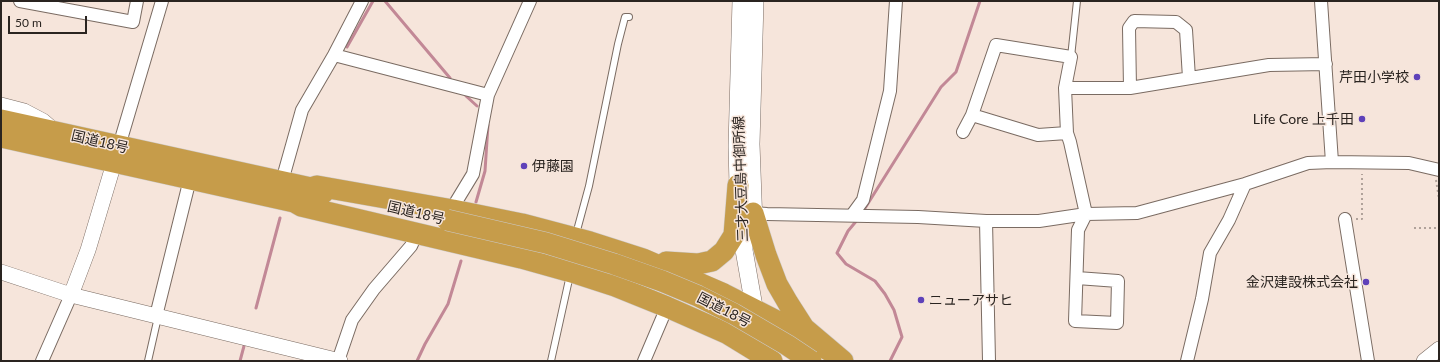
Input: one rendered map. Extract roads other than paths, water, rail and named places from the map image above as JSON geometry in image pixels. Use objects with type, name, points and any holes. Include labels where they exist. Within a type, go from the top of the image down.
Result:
[{"type":"highway","name":"国道18号","points":[[1,120],[56,132],[117,155],[190,179],[294,202],[448,220],[544,252],[611,272],[659,289],[731,321],[799,361]]},
{"type":"highway","name":"国道18号","points":[[1,137],[282,182],[546,243],[614,264],[662,281],[698,296],[734,314],[811,361]]},
{"type":"highway","points":[[643,259],[692,264],[712,261],[724,251],[734,235],[738,185]]},
{"type":"highway","points":[[294,202],[301,206],[417,233],[571,272],[615,286],[728,334],[767,359]]},
{"type":"highway","points":[[753,213],[777,284],[804,328],[837,356]]},
{"type":"highway","points":[[448,220],[522,224],[575,238],[643,259],[724,294],[758,311],[837,356]]},
{"type":"main road","name":"三才大豆島中御所線","points":[[741,1],[738,185],[744,250],[767,359]]},
{"type":"main road","name":"三才大豆島中御所線","points":[[755,1],[751,144],[758,311]]},
{"type":"street","points":[[20,1],[133,22],[137,1]]},
{"type":"street","points":[[42,361],[88,250],[162,1]]},
{"type":"street","points":[[282,182],[302,110],[334,55],[362,1]]},
{"type":"street","points":[[448,220],[456,202],[473,174],[488,95],[530,1]]},
{"type":"street","points":[[858,216],[890,91],[896,1]]},
{"type":"street","points":[[1321,1],[1332,162]]},
{"type":"street","points":[[1130,88],[1129,28],[1134,21],[1176,22],[1186,30],[1189,78]]},
{"type":"street","points":[[963,132],[972,115],[996,45],[1071,57],[1065,88],[1067,133],[1086,214],[1078,230],[1075,321],[1117,322],[1118,281],[1077,278]]},
{"type":"street","points":[[334,55],[488,95]]},
{"type":"street","points":[[1065,88],[1130,88],[1269,64],[1326,64]]},
{"type":"street","points":[[1,105],[24,111],[43,121],[56,132]]},
{"type":"street","points":[[972,115],[1038,135],[1067,133]]},
{"type":"street","points":[[753,213],[986,221],[1039,221],[1086,214],[1137,213],[1244,184],[1308,163],[1409,163],[1437,169]]},
{"type":"street","points":[[157,316],[190,179]]},
{"type":"street","points":[[1187,361],[1202,299],[1210,253],[1228,220],[1244,184]]},
{"type":"street","points":[[1345,219],[1368,361]]},
{"type":"street","points":[[986,221],[989,361]]},
{"type":"street","points":[[1,272],[70,295],[339,361],[352,320],[374,289],[411,246],[417,233]]},
{"type":"street","points":[[644,361],[667,307]]},
{"type":"street","points":[[1424,361],[1439,349]]},
{"type":"lane","points":[[1071,57],[1077,1]]},
{"type":"lane","points":[[575,238],[589,186],[618,44],[625,18],[630,18]]},
{"type":"lane","points":[[551,361],[571,272]]},
{"type":"lane","points":[[148,361],[157,316]]},
{"type":"waterway","points":[[347,47],[373,1]]},
{"type":"waterway","points":[[385,1],[450,78]]},
{"type":"waterway","points":[[862,213],[941,87],[956,72],[980,1]]},
{"type":"waterway","points":[[466,96],[477,106]]},
{"type":"waterway","points":[[476,202],[485,171],[488,125]]},
{"type":"waterway","points":[[256,308],[280,218]]},
{"type":"waterway","points":[[858,219],[848,231],[837,253],[846,264],[875,281],[885,294],[894,310],[902,337],[890,361]]},
{"type":"waterway","points":[[417,361],[448,304],[461,261]]},
{"type":"waterway","points":[[240,361],[244,346]]},
{"type":"place","name":"芹田小学校","points":[[1417,77]]},
{"type":"place","name":"Life Core 上千田","points":[[1362,119]]},
{"type":"place","name":"伊藤園","points":[[524,166]]},
{"type":"place","name":"金沢建設株式会社","points":[[1366,282]]},
{"type":"place","name":"ニューアサヒ","points":[[921,300]]}]
